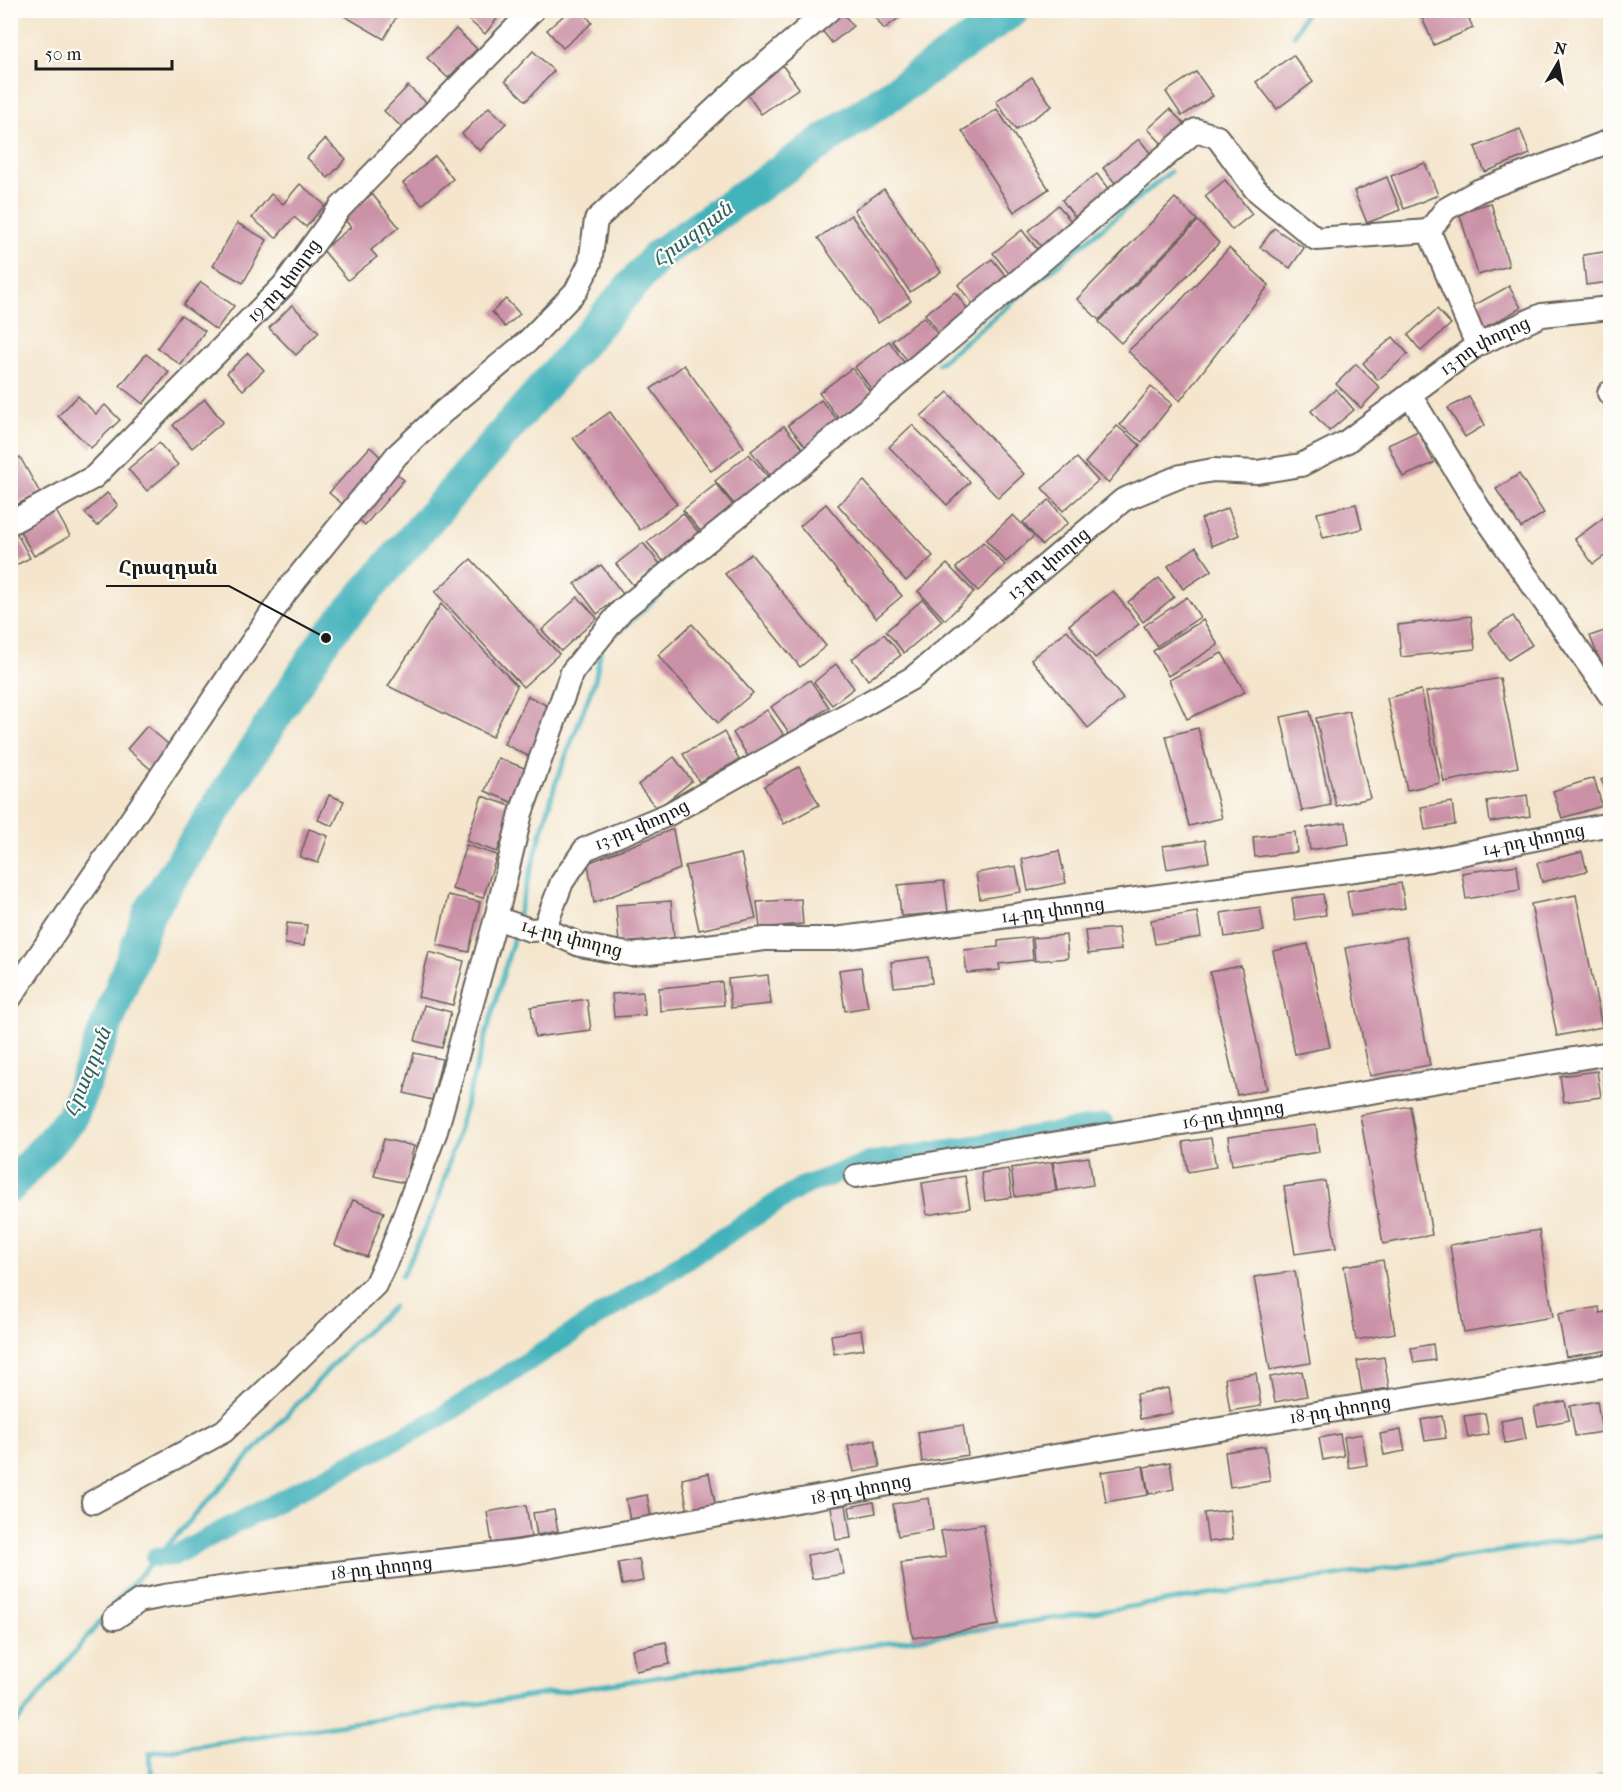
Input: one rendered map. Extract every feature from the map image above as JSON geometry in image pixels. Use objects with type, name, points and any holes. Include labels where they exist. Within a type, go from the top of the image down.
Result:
[{"type":"street","name":"19-րդ փողոց","points":[[10,523],[94,477],[283,286],[340,208],[533,10]]},
{"type":"street","points":[[10,998],[286,592],[397,455],[443,412],[528,341],[576,291],[590,263],[596,220],[742,84],[829,10]]},
{"type":"street","points":[[93,1502],[224,1431],[375,1285],[391,1251],[436,1131],[496,918],[521,813],[572,672],[622,610],[814,455],[1196,130],[1217,137],[1254,189],[1316,238],[1429,231],[1446,209],[1478,191],[1611,141]]},
{"type":"street","points":[[1429,231],[1477,345]]},
{"type":"street","name":"13-րդ փողոց","points":[[543,929],[562,882],[585,849],[667,814],[914,677],[1123,500],[1181,476],[1213,470],[1257,472],[1301,465],[1346,442],[1410,395],[1442,368],[1477,345],[1542,315],[1611,308]]},
{"type":"street","points":[[1410,395],[1478,507],[1611,695]]},
{"type":"street","name":"14-րդ փողոց","points":[[496,918],[530,930],[543,929],[580,945],[632,955],[765,939],[835,939],[1430,860],[1611,824]]},
{"type":"street","name":"16-րդ փողոց","points":[[856,1176],[1611,1053]]},
{"type":"street","name":"18-րդ փողոց","points":[[115,1618],[139,1601],[164,1596],[276,1580],[518,1552],[916,1479],[1611,1365]]},
{"type":"building","points":[[334,10],[400,10],[384,39]]},
{"type":"building","points":[[457,10],[504,10],[485,34]]},
{"type":"building","points":[[570,10],[582,10],[592,23],[563,48],[547,30]]},
{"type":"building","points":[[870,10],[909,10],[884,29]]},
{"type":"building","points":[[1438,10],[1465,10],[1473,28],[1434,45],[1422,18]]},
{"type":"building","points":[[842,12],[853,26],[832,43],[821,29]]},
{"type":"building","points":[[456,29],[477,49],[448,78],[427,58]]},
{"type":"building","points":[[533,51],[554,71],[526,101],[505,81]]},
{"type":"building","points":[[1293,55],[1313,82],[1277,109],[1256,82]]},
{"type":"building","points":[[780,62],[799,88],[761,114],[743,88]]},
{"type":"building","points":[[1196,72],[1213,96],[1182,116],[1166,92]]},
{"type":"building","points":[[1032,77],[1052,106],[1016,130],[996,101]]},
{"type":"building","points":[[408,86],[429,105],[405,130],[384,111]]},
{"type":"building","points":[[489,107],[506,123],[480,151],[462,134]]},
{"type":"building","points":[[997,109],[1049,189],[1014,212],[962,131]]},
{"type":"building","points":[[1170,109],[1187,127],[1165,147],[1148,129]]},
{"type":"building","points":[[1520,129],[1530,154],[1485,172],[1475,147]]},
{"type":"building","points":[[325,139],[346,159],[328,178],[307,158]]},
{"type":"building","points":[[1139,139],[1155,159],[1119,188],[1103,168]]},
{"type":"building","points":[[435,156],[453,179],[422,205],[403,183]]},
{"type":"building","points":[[1425,163],[1438,195],[1404,209],[1391,176]]},
{"type":"building","points":[[1097,174],[1112,194],[1077,220],[1062,200]]},
{"type":"building","points":[[1387,177],[1400,210],[1367,223],[1354,191]]},
{"type":"building","points":[[1225,180],[1252,214],[1232,230],[1205,196]]},
{"type":"building","points":[[300,184],[325,205],[306,227],[294,217],[276,238],[252,218],[271,194],[283,204]]},
{"type":"building","points":[[884,189],[941,272],[910,292],[854,210]]},
{"type":"building","points":[[372,194],[399,227],[371,250],[377,257],[348,280],[323,250],[351,227],[343,218]]},
{"type":"building","points":[[1175,198],[1197,220],[1099,320],[1077,299]]},
{"type":"building","points":[[1491,203],[1509,266],[1478,275],[1459,212]]},
{"type":"building","points":[[1058,205],[1074,225],[1044,250],[1028,231]]},
{"type":"building","points":[[851,215],[911,301],[878,323],[818,238]]},
{"type":"building","points":[[1198,221],[1219,243],[1121,343],[1099,322]]},
{"type":"building","points":[[237,223],[267,240],[243,283],[213,266]]},
{"type":"building","points":[[1274,228],[1304,248],[1290,268],[1260,247]]},
{"type":"building","points":[[1022,230],[1040,253],[1011,276],[993,253]]},
{"type":"building","points":[[1229,248],[1269,285],[1180,401],[1128,351],[1172,310]]},
{"type":"building","points":[[1610,251],[1610,282],[1586,285],[1583,255]]},
{"type":"building","points":[[992,259],[1010,281],[976,308],[958,285]]},
{"type":"building","points":[[201,282],[234,306],[216,330],[183,305]]},
{"type":"building","points":[[1509,286],[1521,308],[1483,329],[1471,307]]},
{"type":"building","points":[[955,292],[970,312],[941,335],[925,314]]},
{"type":"building","points":[[506,299],[520,314],[505,327],[492,312]]},
{"type":"building","points":[[292,305],[319,332],[296,355],[269,328]]},
{"type":"building","points":[[1437,309],[1451,324],[1421,351],[1408,335]]},
{"type":"building","points":[[181,315],[205,331],[181,365],[157,348]]},
{"type":"building","points":[[924,317],[939,336],[907,360],[892,341]]},
{"type":"building","points":[[1393,337],[1408,354],[1378,380],[1363,363]]},
{"type":"building","points":[[889,341],[908,368],[874,393],[855,367]]},
{"type":"building","points":[[248,353],[264,370],[243,390],[227,373]]},
{"type":"building","points":[[146,354],[169,372],[143,404],[120,386]]},
{"type":"building","points":[[1356,364],[1380,388],[1361,408],[1336,384]]},
{"type":"building","points":[[684,365],[744,447],[711,471],[651,389]]},
{"type":"building","points":[[852,368],[873,395],[840,420],[819,393]]},
{"type":"building","points":[[1151,387],[1172,404],[1142,442],[1120,425]]},
{"type":"building","points":[[1336,389],[1354,410],[1329,431],[1311,411]]},
{"type":"building","points":[[948,392],[1024,474],[998,498],[921,416]]},
{"type":"building","points":[[78,396],[96,414],[105,405],[120,420],[91,448],[58,416]]},
{"type":"building","points":[[1469,397],[1485,425],[1465,437],[1448,408]]},
{"type":"building","points":[[205,399],[223,422],[192,448],[173,425]]},
{"type":"building","points":[[821,400],[839,422],[806,447],[788,425]]},
{"type":"building","points":[[610,412],[677,504],[640,530],[573,438]]},
{"type":"building","points":[[912,425],[970,482],[947,505],[889,447]]},
{"type":"building","points":[[784,426],[804,450],[770,476],[751,451]]},
{"type":"building","points":[[1117,426],[1140,445],[1108,483],[1085,463]]},
{"type":"building","points":[[1418,431],[1434,463],[1403,477],[1388,445]]},
{"type":"building","points":[[159,443],[178,465],[147,491],[128,469]]},
{"type":"building","points":[[370,447],[386,462],[346,507],[329,493]]},
{"type":"building","points":[[749,454],[768,477],[735,505],[715,481]]},
{"type":"building","points":[[20,457],[40,493],[14,506],[10,499],[10,462]]},
{"type":"building","points":[[1077,458],[1098,481],[1063,511],[1042,488]]},
{"type":"building","points":[[393,471],[404,480],[365,525],[354,515]]},
{"type":"building","points":[[1519,474],[1544,513],[1521,528],[1496,489]]},
{"type":"building","points":[[864,481],[933,556],[906,581],[838,505]]},
{"type":"building","points":[[716,484],[733,505],[701,532],[683,510]]},
{"type":"building","points":[[107,493],[118,505],[97,526],[85,513]]},
{"type":"building","points":[[1049,500],[1068,523],[1042,545],[1023,522]]},
{"type":"building","points":[[826,504],[902,596],[876,618],[800,526]]},
{"type":"building","points":[[1356,504],[1362,529],[1323,538],[1317,513]]},
{"type":"building","points":[[1228,508],[1239,535],[1212,546],[1201,519]]},
{"type":"building","points":[[56,511],[70,536],[34,556],[20,531]]},
{"type":"building","points":[[683,513],[698,532],[663,561],[647,542]]},
{"type":"building","points":[[1610,513],[1610,552],[1593,564],[1575,539]]},
{"type":"building","points":[[1013,515],[1034,536],[1006,562],[986,540]]},
{"type":"building","points":[[16,532],[30,558],[10,568],[10,535]]},
{"type":"building","points":[[983,542],[1005,565],[978,591],[956,568]]},
{"type":"building","points":[[643,543],[660,564],[633,585],[616,564]]},
{"type":"building","points":[[1196,547],[1212,570],[1183,589],[1168,566]]},
{"type":"building","points":[[751,554],[826,646],[800,667],[725,574]]},
{"type":"building","points":[[471,559],[559,654],[523,687],[435,592]]},
{"type":"building","points":[[947,564],[974,592],[945,620],[918,591]]},
{"type":"building","points":[[601,565],[623,594],[597,614],[575,584]]},
{"type":"building","points":[[1159,578],[1174,597],[1143,622],[1128,602]]},
{"type":"building","points":[[1113,591],[1139,624],[1095,658],[1069,625]]},
{"type":"building","points":[[578,597],[597,618],[561,651],[542,630]]},
{"type":"building","points":[[1187,597],[1200,617],[1157,646],[1144,626]]},
{"type":"building","points":[[923,599],[942,621],[904,653],[886,631]]},
{"type":"building","points":[[441,604],[517,686],[492,737],[388,686]]},
{"type":"building","points":[[1471,616],[1475,649],[1401,657],[1398,625]]},
{"type":"building","points":[[1513,616],[1532,645],[1508,660],[1489,632]]},
{"type":"building","points":[[1203,620],[1218,645],[1168,676],[1153,651]]},
{"type":"building","points":[[692,624],[753,693],[718,723],[658,655]]},
{"type":"building","points":[[1610,629],[1610,661],[1601,664],[1590,636]]},
{"type":"building","points":[[1067,630],[1123,699],[1088,728],[1031,659]]},
{"type":"building","points":[[884,634],[901,655],[868,680],[852,659]]},
{"type":"building","points":[[1222,653],[1245,692],[1187,719],[1169,680]]},
{"type":"building","points":[[836,664],[854,688],[832,705],[814,682]]},
{"type":"building","points":[[1500,678],[1518,767],[1444,782],[1426,692]]},
{"type":"building","points":[[810,680],[829,707],[790,734],[771,707]]},
{"type":"building","points":[[1421,690],[1440,783],[1407,790],[1387,698]]},
{"type":"building","points":[[528,696],[554,709],[530,757],[504,744]]},
{"type":"building","points":[[767,710],[784,735],[749,758],[733,733]]},
{"type":"building","points":[[1310,711],[1331,805],[1302,811],[1281,717]]},
{"type":"building","points":[[1349,711],[1370,798],[1336,806],[1316,718]]},
{"type":"building","points":[[147,726],[174,749],[154,772],[127,749]]},
{"type":"building","points":[[1198,728],[1222,818],[1189,826],[1166,736]]},
{"type":"building","points":[[724,732],[739,760],[699,782],[683,754]]},
{"type":"building","points":[[674,757],[692,781],[657,809],[638,785]]},
{"type":"building","points":[[498,758],[527,769],[514,803],[485,791]]},
{"type":"building","points":[[799,767],[819,805],[784,824],[764,786]]},
{"type":"building","points":[[1610,775],[1610,798],[1601,780]]},
{"type":"building","points":[[1594,778],[1602,806],[1562,818],[1553,791]]},
{"type":"building","points":[[329,795],[344,801],[333,826],[318,820]]},
{"type":"building","points":[[1527,795],[1530,816],[1490,822],[1487,801]]},
{"type":"building","points":[[482,796],[514,807],[497,852],[466,841]]},
{"type":"building","points":[[1452,802],[1455,825],[1425,830],[1421,807]]},
{"type":"building","points":[[1346,822],[1349,844],[1310,850],[1307,828]]},
{"type":"building","points":[[309,829],[328,836],[318,863],[300,857]]},
{"type":"building","points":[[673,829],[680,869],[594,903],[588,863]]},
{"type":"building","points":[[1295,832],[1297,852],[1255,857],[1253,837]]},
{"type":"building","points":[[1205,840],[1209,862],[1167,869],[1163,846]]},
{"type":"building","points":[[466,845],[497,855],[483,898],[452,889]]},
{"type":"building","points":[[1059,851],[1066,883],[1028,891],[1022,859]]},
{"type":"building","points":[[1582,852],[1587,871],[1542,882],[1537,863]]},
{"type":"building","points":[[741,854],[756,918],[699,930],[685,866]]},
{"type":"building","points":[[1517,865],[1520,890],[1466,899],[1462,873]]},
{"type":"building","points":[[1016,866],[1021,892],[980,899],[976,873]]},
{"type":"building","points":[[944,881],[948,912],[901,916],[898,885]]},
{"type":"building","points":[[1401,883],[1405,908],[1351,916],[1347,891]]},
{"type":"building","points":[[1323,894],[1326,915],[1295,920],[1292,898]]},
{"type":"building","points":[[448,895],[480,902],[469,952],[437,945]]},
{"type":"building","points":[[1576,895],[1602,1027],[1557,1036],[1531,904]]},
{"type":"building","points":[[801,899],[803,924],[760,928],[757,902]]},
{"type":"building","points":[[671,901],[674,939],[619,943],[616,905]]},
{"type":"building","points":[[1260,907],[1264,931],[1225,937],[1221,913]]},
{"type":"building","points":[[1197,912],[1201,937],[1155,944],[1151,920]]},
{"type":"building","points":[[287,923],[307,925],[304,946],[285,944]]},
{"type":"building","points":[[1118,928],[1121,950],[1088,954],[1085,931]]},
{"type":"building","points":[[1066,935],[1068,958],[1035,961],[1033,938]]},
{"type":"building","points":[[1031,937],[1033,960],[999,964],[1000,970],[967,973],[964,950],[998,947],[998,941]]},
{"type":"building","points":[[1406,937],[1430,1065],[1370,1076],[1345,948]]},
{"type":"building","points":[[1308,944],[1330,1047],[1295,1054],[1273,951]]},
{"type":"building","points":[[429,952],[464,961],[453,1005],[418,997]]},
{"type":"building","points":[[929,957],[932,983],[894,987],[891,962]]},
{"type":"building","points":[[1241,966],[1267,1089],[1237,1095],[1210,972]]},
{"type":"building","points":[[861,967],[868,1007],[845,1011],[839,970]]},
{"type":"building","points":[[768,975],[771,1004],[731,1008],[728,979]]},
{"type":"building","points":[[722,982],[724,1005],[660,1011],[659,988]]},
{"type":"building","points":[[643,992],[645,1015],[614,1017],[612,994]]},
{"type":"building","points":[[587,999],[591,1030],[535,1037],[531,1007]]},
{"type":"building","points":[[424,1005],[451,1012],[442,1048],[415,1041]]},
{"type":"building","points":[[414,1053],[442,1059],[432,1100],[404,1093]]},
{"type":"building","points":[[1610,1069],[1610,1096],[1606,1097],[1603,1071]]},
{"type":"building","points":[[1597,1071],[1601,1097],[1564,1102],[1560,1076]]},
{"type":"building","points":[[1410,1106],[1432,1235],[1383,1244],[1360,1115]]},
{"type":"building","points":[[1316,1125],[1319,1152],[1232,1165],[1228,1137]]},
{"type":"building","points":[[1211,1138],[1216,1167],[1188,1172],[1183,1142]]},
{"type":"building","points":[[384,1139],[414,1146],[405,1183],[374,1176]]},
{"type":"building","points":[[1089,1157],[1093,1185],[1057,1191],[1053,1162]]},
{"type":"building","points":[[1052,1162],[1056,1191],[1015,1197],[1011,1168]]},
{"type":"building","points":[[1008,1169],[1012,1197],[985,1201],[981,1173]]},
{"type":"building","points":[[965,1176],[970,1208],[927,1215],[922,1183]]},
{"type":"building","points":[[1325,1181],[1336,1248],[1295,1254],[1284,1187]]},
{"type":"building","points":[[353,1200],[384,1212],[367,1257],[335,1245]]},
{"type":"building","points":[[1539,1230],[1553,1317],[1464,1332],[1450,1245]]},
{"type":"building","points":[[1383,1260],[1395,1333],[1356,1340],[1344,1266]]},
{"type":"building","points":[[1295,1271],[1310,1363],[1270,1370],[1254,1277]]},
{"type":"building","points":[[1599,1307],[1600,1313],[1610,1311],[1610,1350],[1566,1357],[1558,1314]]},
{"type":"building","points":[[861,1330],[864,1349],[834,1354],[831,1335]]},
{"type":"building","points":[[1433,1344],[1435,1360],[1414,1363],[1411,1348]]},
{"type":"building","points":[[1384,1357],[1389,1388],[1362,1392],[1357,1361]]},
{"type":"building","points":[[1302,1371],[1307,1396],[1275,1402],[1270,1377]]},
{"type":"building","points":[[1256,1373],[1261,1406],[1230,1411],[1225,1378]]},
{"type":"building","points":[[1168,1388],[1172,1413],[1140,1419],[1136,1394]]},
{"type":"building","points":[[1565,1401],[1569,1420],[1538,1426],[1534,1407]]},
{"type":"building","points":[[1597,1401],[1602,1432],[1575,1436],[1570,1406]]},
{"type":"building","points":[[1485,1413],[1489,1434],[1468,1438],[1464,1416]]},
{"type":"building","points":[[1442,1416],[1446,1438],[1425,1441],[1421,1420]]},
{"type":"building","points":[[1522,1417],[1526,1439],[1505,1443],[1501,1421]]},
{"type":"building","points":[[963,1425],[968,1455],[922,1462],[918,1432]]},
{"type":"building","points":[[1401,1430],[1405,1451],[1384,1455],[1380,1434]]},
{"type":"building","points":[[1340,1434],[1344,1456],[1323,1460],[1319,1438]]},
{"type":"building","points":[[1362,1434],[1367,1465],[1349,1468],[1344,1437]]},
{"type":"building","points":[[875,1440],[880,1467],[854,1472],[848,1446]]},
{"type":"building","points":[[1265,1446],[1270,1481],[1230,1487],[1225,1452]]},
{"type":"building","points":[[1170,1462],[1174,1489],[1149,1494],[1144,1467]]},
{"type":"building","points":[[1143,1466],[1148,1495],[1106,1502],[1101,1472]]},
{"type":"building","points":[[709,1473],[716,1508],[688,1513],[682,1479]]},
{"type":"building","points":[[647,1495],[651,1517],[630,1521],[626,1499]]},
{"type":"building","points":[[929,1498],[933,1530],[898,1536],[893,1504]]},
{"type":"building","points":[[874,1502],[876,1513],[851,1518],[849,1507]]},
{"type":"building","points":[[526,1505],[531,1537],[492,1543],[487,1512]]},
{"type":"building","points":[[846,1505],[851,1538],[836,1540],[831,1507]]},
{"type":"building","points":[[554,1510],[558,1531],[537,1535],[533,1513]]},
{"type":"building","points":[[1230,1510],[1233,1539],[1208,1542],[1204,1513]]},
{"type":"building","points":[[983,1524],[999,1625],[913,1638],[901,1563],[946,1557],[941,1531]]},
{"type":"building","points":[[839,1549],[844,1574],[812,1579],[807,1555]]},
{"type":"building","points":[[639,1559],[643,1581],[622,1585],[618,1563]]},
{"type":"building","points":[[666,1642],[670,1664],[636,1671],[632,1649]]},
{"type":"waterway","name":"Հրազդան","points":[[10,1187],[71,1119],[150,911],[326,638],[658,255],[1014,10]]},
{"type":"waterway","points":[[1294,35],[1307,10]]},
{"type":"waterway","points":[[938,364],[1170,172]]},
{"type":"waterway","points":[[618,632],[672,584]]},
{"type":"waterway","points":[[517,919],[555,785],[595,680],[601,649]]},
{"type":"waterway","points":[[402,1276],[437,1204],[514,937]]},
{"type":"waterway","points":[[156,1557],[173,1556],[441,1417],[801,1187],[868,1162],[1104,1124]]},
{"type":"waterway","points":[[10,1730],[122,1595],[350,1346],[393,1307]]},
{"type":"waterway","points":[[152,1782],[150,1753],[1610,1535]]},
{"type":"waterway","points":[[1605,1782],[1610,1781]]},
{"type":"place","name":"Հրազդան","points":[[326,638]]}]
